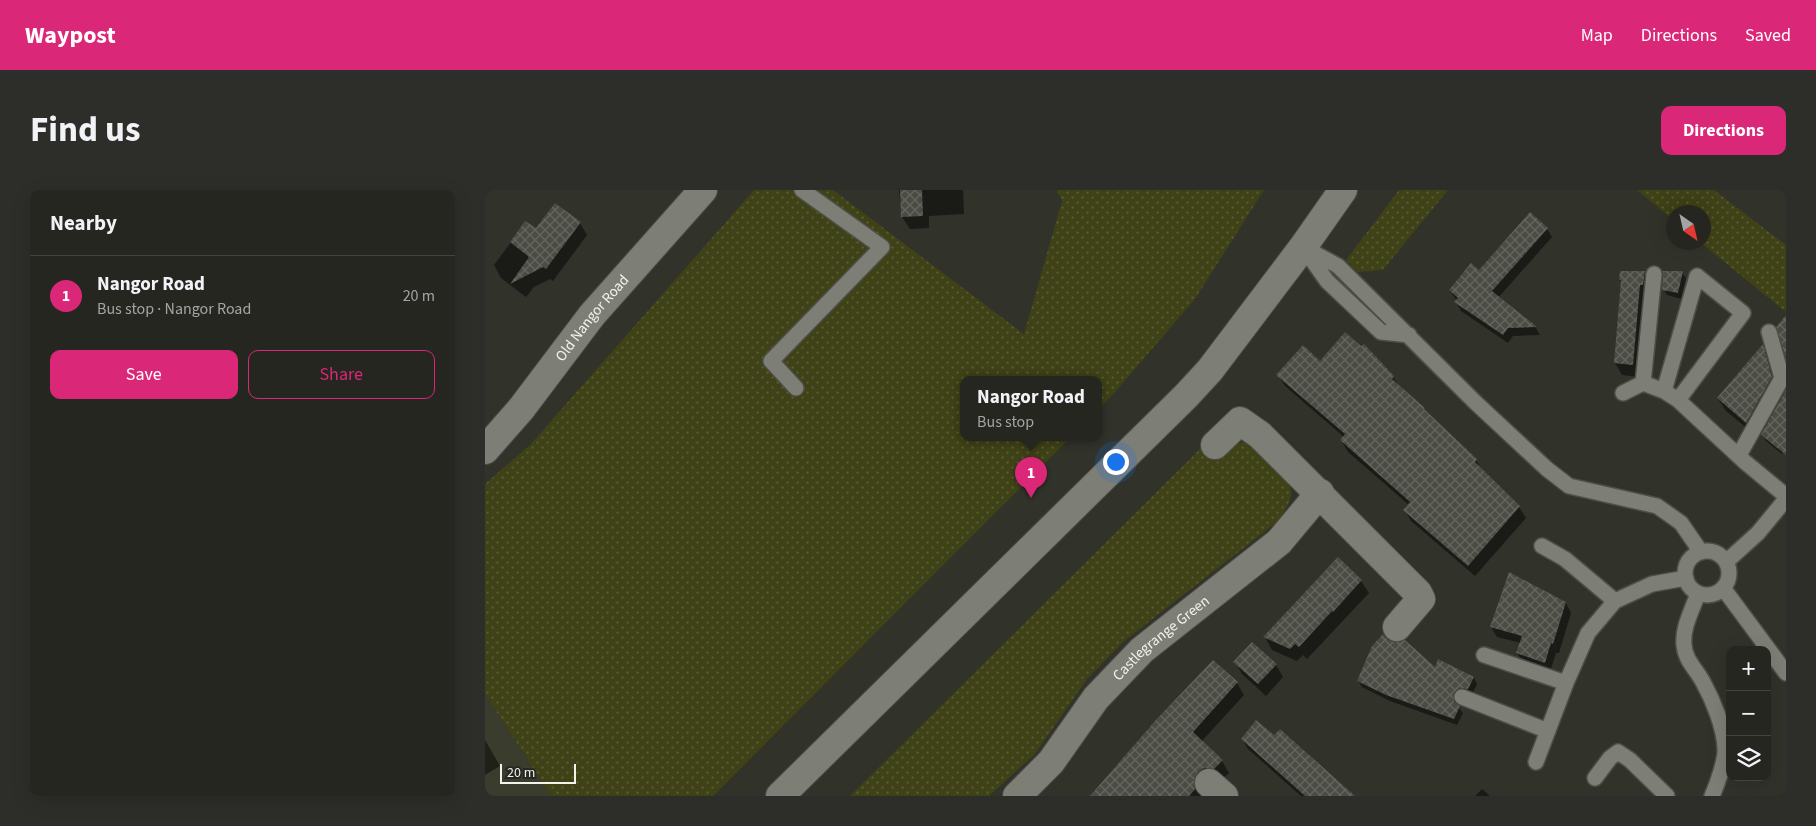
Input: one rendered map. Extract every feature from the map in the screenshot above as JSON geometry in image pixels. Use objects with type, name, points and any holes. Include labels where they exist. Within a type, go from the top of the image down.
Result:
[{"type":"street","name":"Old Nangor Road","points":[[485,450],[521,409],[592,316],[703,190]]},
{"type":"street","points":[[780,796],[1186,396],[1210,370],[1303,247],[1340,192]]},
{"type":"street","points":[[1215,445],[1240,421],[1260,435],[1319,493],[1418,593],[1421,599],[1397,627]]},
{"type":"street","name":"Castlegrange Green","points":[[1017,796],[1051,762],[1096,698],[1142,650],[1279,542],[1319,493]]},
{"type":"lane","points":[[796,388],[771,361],[882,247],[802,190]]},
{"type":"lane","points":[[1303,247],[1327,281],[1381,332],[1409,336],[1479,406],[1547,469],[1569,486],[1657,506],[1681,523],[1701,552]]},
{"type":"lane","points":[[1643,383],[1655,274]]},
{"type":"lane","points":[[1664,391],[1697,276],[1743,313],[1678,400]]},
{"type":"lane","points":[[1739,456],[1782,378],[1769,332]]},
{"type":"lane","points":[[1623,393],[1643,383],[1664,391],[1678,400],[1786,498],[1758,533],[1726,562]]},
{"type":"lane","points":[[1542,546],[1565,559],[1615,601]]},
{"type":"lane","points":[[1701,552],[1715,552],[1726,562],[1729,575],[1727,582],[1723,588],[1711,594],[1699,593],[1693,589],[1686,578],[1687,565],[1690,559],[1701,552]]},
{"type":"lane","points":[[1537,762],[1566,683],[1588,633],[1615,601],[1652,584],[1686,578]]},
{"type":"lane","points":[[1723,588],[1786,674]]},
{"type":"lane","points":[[1699,593],[1685,631],[1684,644],[1686,657],[1703,682],[1718,714],[1725,749],[1717,784],[1712,796]]},
{"type":"lane","points":[[1484,655],[1566,683]]},
{"type":"lane","points":[[1462,697],[1548,731]]},
{"type":"lane","points":[[1595,778],[1618,752],[1630,760],[1667,796]]},
{"type":"shaded area","points":[[485,694],[551,796],[485,796]]},
{"type":"green space","points":[[754,190],[833,190],[1024,334],[1062,201],[1057,190],[1264,190],[1195,299],[1102,406],[1102,376],[960,376],[960,441],[1067,441],[713,796],[551,796],[485,694],[485,484],[530,445]]},
{"type":"green space","points":[[1399,190],[1448,190],[1383,270],[1358,272],[1346,260]]},
{"type":"green space","points":[[1637,190],[1714,190],[1786,245],[1786,312],[1710,250],[1711,205],[1666,205],[1666,214]]},
{"type":"green space","points":[[1243,442],[1259,451],[1277,467],[1291,487],[1289,502],[1278,521],[1123,642],[1087,679],[1035,754],[989,796],[850,796],[1205,444],[1233,445]]},
{"type":"building","points":[[900,190],[922,190],[923,216],[901,217]]},
{"type":"building","points":[[555,203],[581,222],[546,269],[543,267],[510,284],[529,257],[510,242],[525,221],[536,228]]},
{"type":"building","points":[[1530,212],[1548,228],[1492,291],[1537,327],[1508,328],[1503,335],[1454,302],[1458,298],[1449,290],[1471,263],[1479,270]]},
{"type":"building","points":[[1620,271],[1645,271],[1643,285],[1640,285],[1633,365],[1614,363],[1621,280],[1619,280]]},
{"type":"building","points":[[1663,271],[1683,271],[1678,293],[1662,290]]},
{"type":"building","points":[[1786,315],[1786,358],[1776,327]]},
{"type":"building","points":[[1345,332],[1361,346],[1364,344],[1394,376],[1392,379],[1477,459],[1475,462],[1520,506],[1468,566],[1403,510],[1410,502],[1340,440],[1345,434],[1276,375],[1303,345],[1320,361]]},
{"type":"building","points":[[1763,344],[1772,377],[1746,423],[1717,398]]},
{"type":"building","points":[[1786,390],[1786,455],[1761,435]]},
{"type":"building","points":[[1338,557],[1362,580],[1333,612],[1299,647],[1295,644],[1290,649],[1263,637]]},
{"type":"building","points":[[1509,572],[1566,602],[1545,663],[1516,653],[1522,636],[1490,627]]},
{"type":"building","points":[[1383,634],[1387,639],[1394,642],[1405,640],[1435,667],[1438,659],[1474,677],[1468,689],[1460,688],[1454,693],[1454,702],[1460,706],[1454,719],[1386,695],[1357,681],[1372,646]]},
{"type":"building","points":[[1252,642],[1277,664],[1258,684],[1233,662]]},
{"type":"building","points":[[1213,660],[1238,682],[1193,732],[1223,760],[1214,769],[1204,768],[1198,772],[1194,781],[1195,789],[1189,796],[1090,796],[1155,721]]},
{"type":"building","points":[[1256,720],[1274,735],[1280,729],[1355,796],[1305,796],[1241,739]]},
{"type":"place","name":"Nangor Road","points":[[1031,498]]}]
